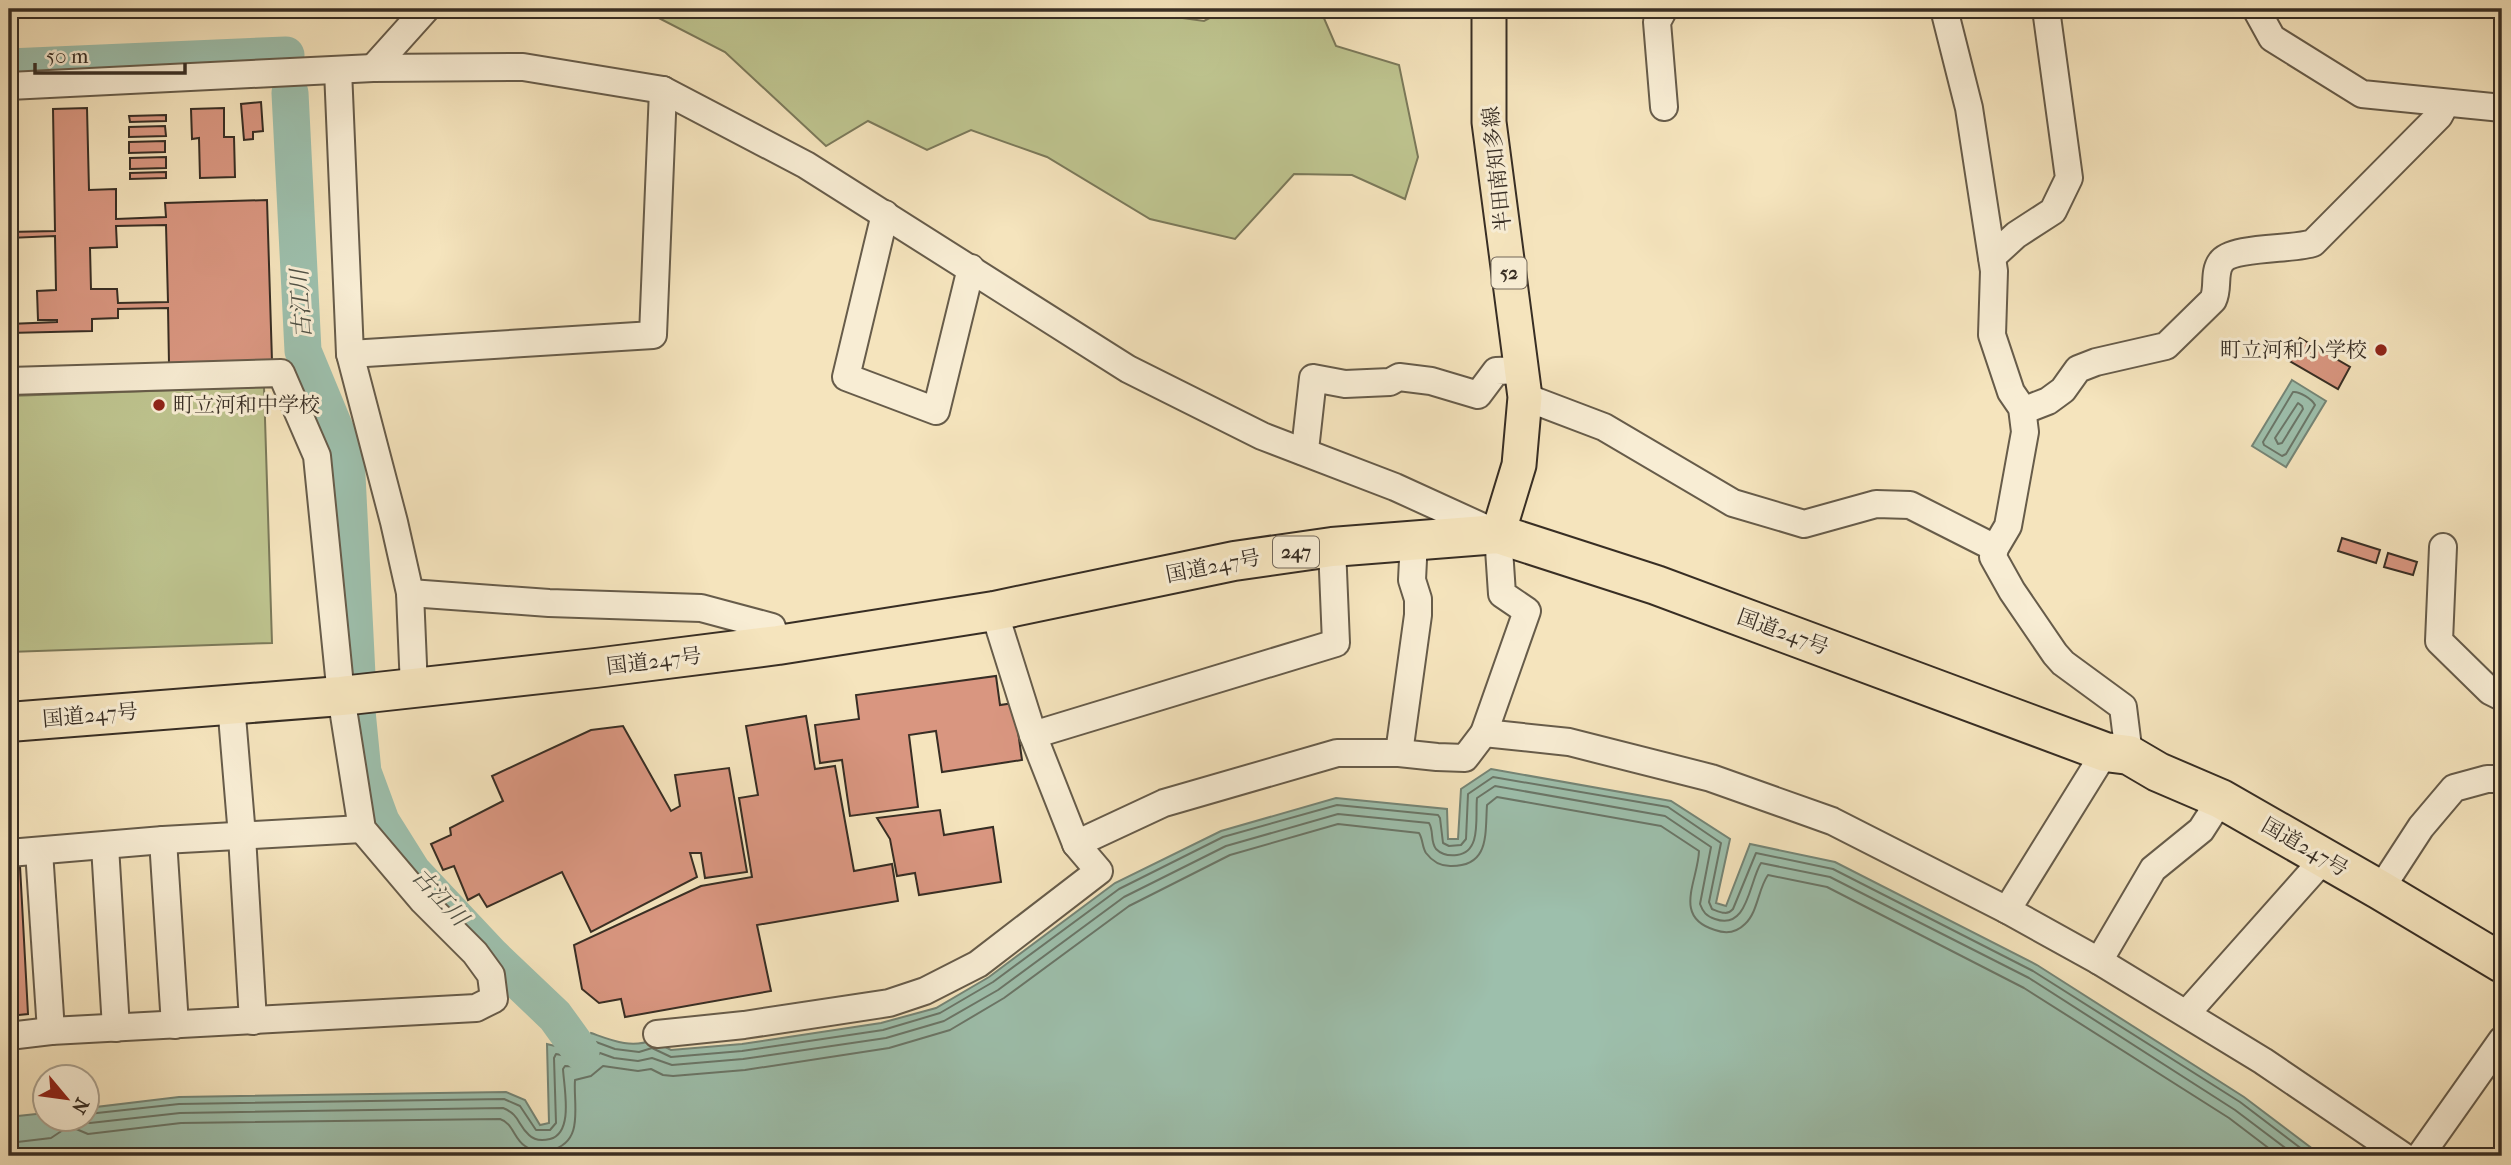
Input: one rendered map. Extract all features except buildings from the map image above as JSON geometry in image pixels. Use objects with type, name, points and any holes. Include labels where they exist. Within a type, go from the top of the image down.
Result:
[{"type":"highway","name":"国道247号","points":[[9,722],[341,696],[778,645],[994,611],[1234,561],[1332,547],[1498,534],[1656,585],[2117,754],[2221,799],[2502,963]]},
{"type":"main road","name":"半田南知多線","points":[[1489,9],[1489,122],[1524,383],[1520,465],[1498,534]]},
{"type":"street","points":[[373,68],[426,9]]},
{"type":"street","points":[[1664,9],[1657,22],[1664,107]]},
{"type":"street","points":[[1944,9],[1969,108],[1992,257],[1992,335],[2011,392],[2022,408],[2025,432],[2008,526],[1995,548],[1993,557],[2012,591],[2055,654],[2063,663],[2123,707],[2117,754],[2007,910]]},
{"type":"street","points":[[1992,257],[2016,235],[2053,211],[2069,178],[2046,9]]},
{"type":"street","points":[[2256,9],[2272,37],[2362,94],[2502,108]]},
{"type":"street","points":[[9,86],[373,68],[523,67],[663,90],[806,164],[1128,369],[1262,436],[1395,487],[1498,534],[1502,594],[1528,611],[1484,733],[1465,758],[1399,752],[1337,753],[1164,803],[1076,844]]},
{"type":"street","points":[[338,70],[350,354],[410,593],[414,688]]},
{"type":"street","points":[[350,354],[653,335],[663,90]]},
{"type":"street","points":[[2022,408],[2048,401],[2063,390],[2078,369],[2096,362],[2166,346],[2213,300],[2219,264],[2224,258],[2294,245],[2303,247],[2312,243],[2439,117],[2446,103]]},
{"type":"street","points":[[885,214],[846,377],[936,411],[971,268]]},
{"type":"street","points":[[1302,451],[1306,441],[1313,378],[1345,383],[1390,382],[1399,377],[1431,381],[1478,395],[1496,370],[1604,427],[1733,503],[1804,524],[1875,504],[1910,505],[1995,548]]},
{"type":"street","points":[[9,381],[281,373],[317,457],[341,696],[362,830],[423,901],[475,953],[491,975],[494,999],[476,1008],[51,1031],[9,1036]]},
{"type":"street","points":[[1399,752],[1418,615],[1419,599],[1412,580],[1414,539]]},
{"type":"street","points":[[1033,735],[1336,643],[1332,547]]},
{"type":"street","points":[[2443,547],[2439,641],[2490,691],[2502,697]]},
{"type":"street","points":[[410,593],[549,603],[701,608],[772,627],[778,645]]},
{"type":"street","points":[[657,1034],[744,1025],[876,1005],[925,991],[978,964],[1099,871],[1076,844],[1033,735],[994,611]]},
{"type":"street","points":[[231,704],[253,1021]]},
{"type":"street","points":[[1484,733],[1569,742],[1710,778],[1832,821],[2007,910],[2099,961],[2263,1061],[2403,1156]]},
{"type":"street","points":[[2381,890],[2421,827],[2454,788],[2487,779],[2502,779]]},
{"type":"street","points":[[2099,961],[2153,869],[2201,830],[2221,799]]},
{"type":"street","points":[[9,853],[163,840],[362,830]]},
{"type":"street","points":[[163,840],[175,1025]]},
{"type":"street","points":[[106,846],[116,1028]]},
{"type":"street","points":[[39,851],[51,1031]]},
{"type":"street","points":[[2187,1013],[2314,870],[2322,856]]},
{"type":"street","points":[[2420,1156],[2502,1040]]},
{"type":"green space","points":[[648,9],[1143,9],[1147,13],[1204,21],[1227,9],[1320,9],[1336,46],[1399,65],[1418,157],[1405,199],[1352,175],[1294,174],[1235,239],[1150,219],[1047,157],[971,130],[927,150],[868,121],[826,146],[725,52],[649,13]]},
{"type":"green space","points":[[264,387],[272,643],[9,652],[9,396]]},
{"type":"water","points":[[2292,380],[2326,401],[2286,467],[2252,446]]},
{"type":"water","points":[[1491,769],[1671,801],[1730,839],[1716,903],[1726,906],[1750,844],[1835,862],[2037,965],[2244,1097],[2322,1156],[9,1156],[9,1117],[32,1114],[32,1134],[102,1134],[102,1106],[179,1097],[506,1092],[525,1100],[540,1125],[549,1123],[547,1044],[580,1052],[591,1033],[629,1044],[652,1040],[671,1050],[742,1044],[881,1023],[936,1008],[989,977],[1115,883],[1221,831],[1336,798],[1447,809],[1448,839],[1458,839],[1461,789]]},
{"type":"waterway","name":"古江川","points":[[9,67],[286,55]]},
{"type":"waterway","name":"古江川","points":[[290,93],[303,351],[346,455],[357,675]]},
{"type":"waterway","name":"古江川","points":[[357,711],[363,772],[381,821],[413,872],[491,955],[555,1016],[581,1052]]},
{"type":"place","name":"町立河和小学校","points":[[2381,350]]},
{"type":"place","name":"町立河和中学校","points":[[159,405]]}]
